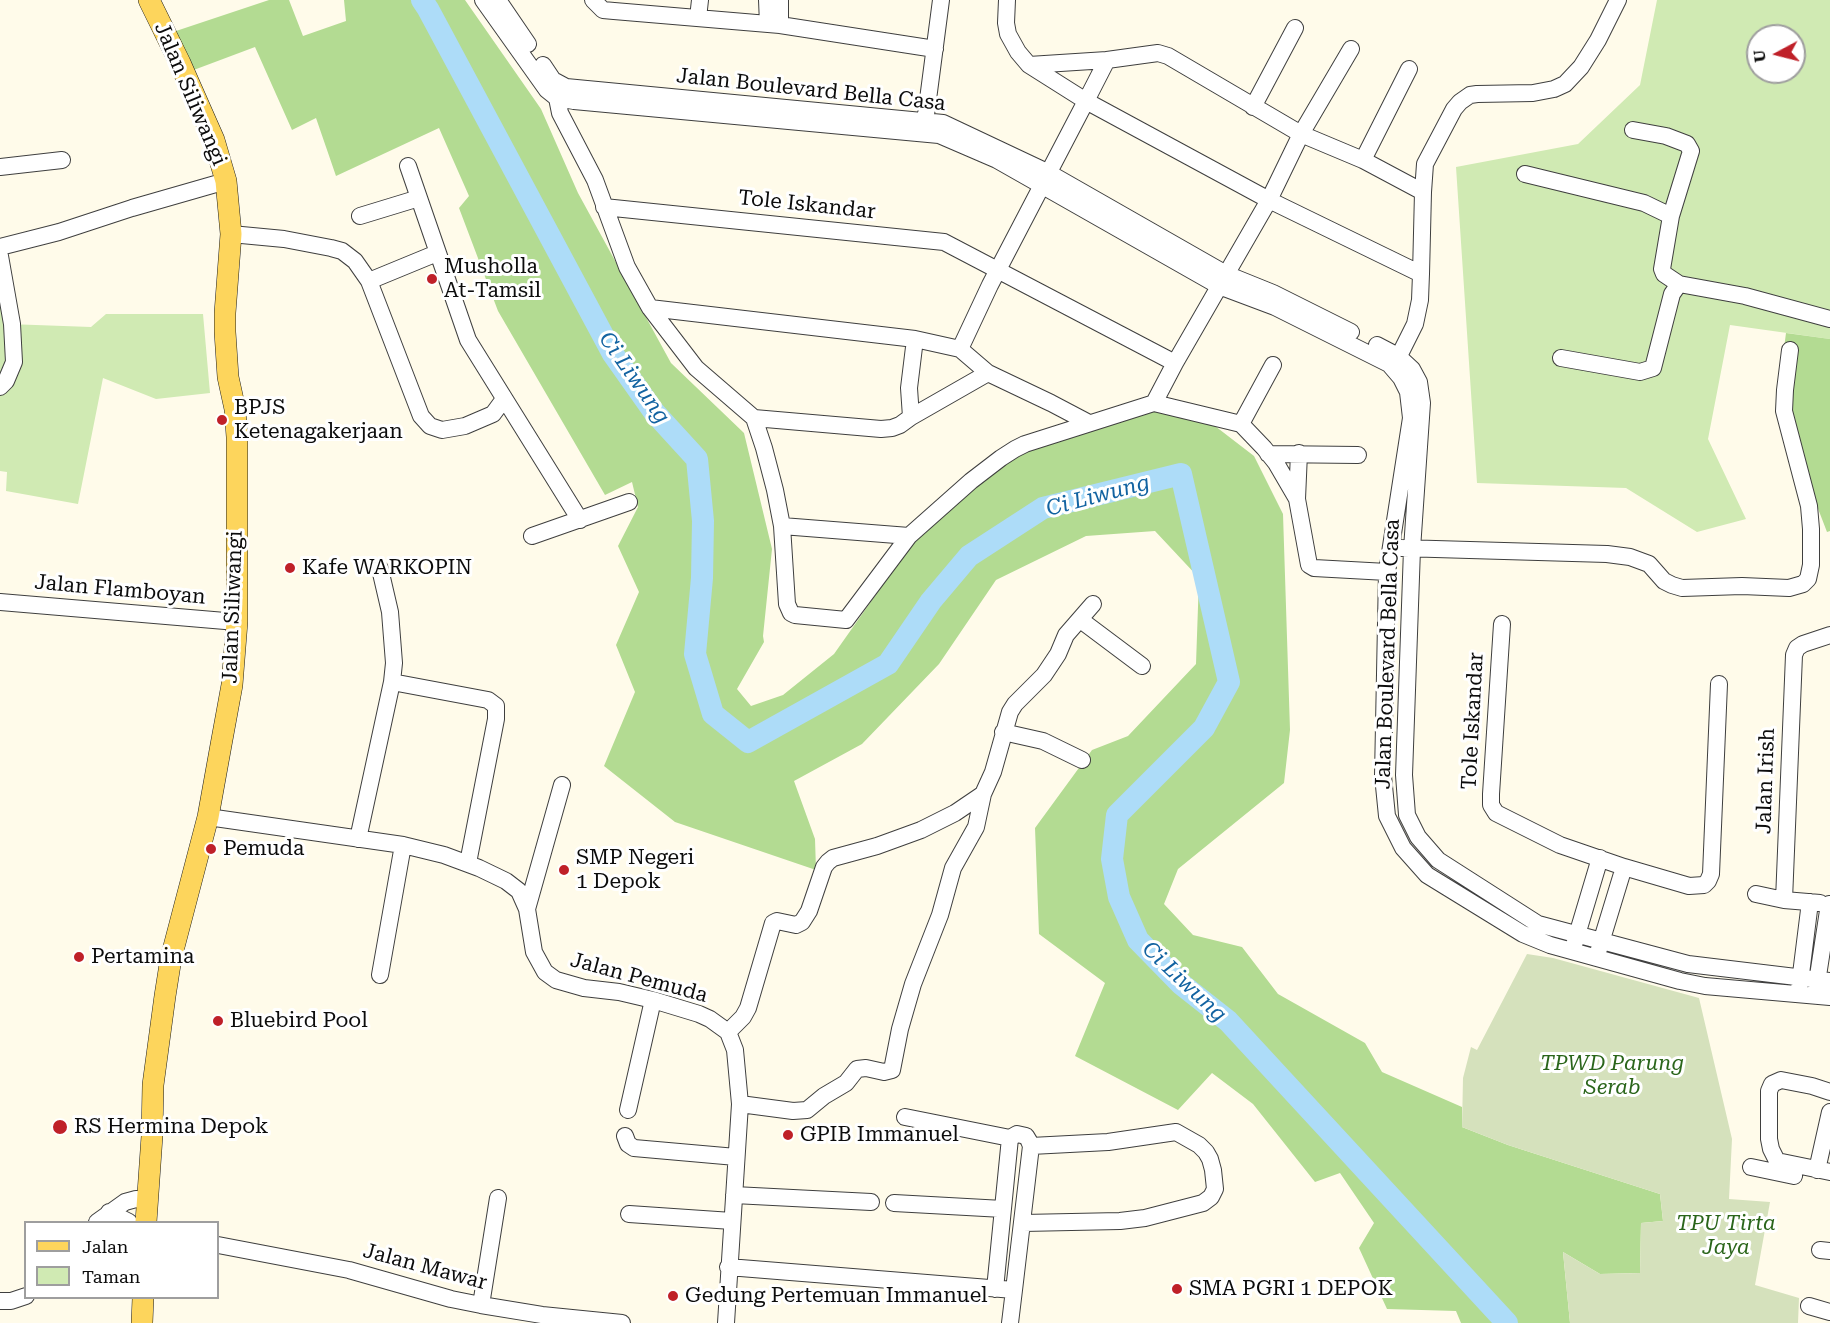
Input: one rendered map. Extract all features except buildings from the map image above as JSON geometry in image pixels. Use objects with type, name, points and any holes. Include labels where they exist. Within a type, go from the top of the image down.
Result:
[{"type":"main road","name":"Jalan Siliwangi","points":[[146,1221],[153,1085],[168,977],[208,817],[232,685],[237,622],[237,437],[235,409],[228,377],[225,332],[231,234],[226,181],[214,140],[149,0]]},
{"type":"main road","points":[[142,1323],[143,1299]]},
{"type":"street","points":[[593,0],[603,10],[627,6],[698,18],[774,24],[935,49]]},
{"type":"street","points":[[698,18],[700,0]]},
{"type":"street","points":[[768,0],[774,24]]},
{"type":"street","points":[[774,24],[780,0]]},
{"type":"street","points":[[924,127],[941,0]]},
{"type":"street","points":[[1007,0],[1008,34],[1018,52],[1029,64],[1086,101],[1269,200],[1421,274]]},
{"type":"street","points":[[1394,360],[1415,324],[1420,300],[1425,164],[1454,109],[1470,95],[1544,91],[1565,84],[1581,67],[1598,40],[1618,0]]},
{"type":"street","points":[[489,1],[547,90],[559,91],[560,113],[595,180],[627,267],[650,308],[696,368],[754,418],[770,469],[782,525],[787,604],[791,613],[802,617],[846,620],[909,536],[971,481],[1001,458],[1025,444],[1154,403],[1241,424],[1276,463],[1297,500]]},
{"type":"street","points":[[1253,107],[1295,28]]},
{"type":"street","points":[[1154,403],[1174,363],[1269,200],[1301,134],[1351,49]]},
{"type":"street","points":[[1029,64],[1107,60],[1158,53],[1168,56],[1301,134],[1363,160],[1423,192]]},
{"type":"street","points":[[960,350],[998,270],[1107,60]]},
{"type":"street","points":[[1363,160],[1409,69]]},
{"type":"street","name":"Jalan Boulevard Bella Casa","points":[[559,91],[574,101],[924,127],[943,123],[1222,280],[1273,293],[1394,360],[1405,362],[1418,377],[1422,403],[1412,549],[1404,775],[1407,815],[1418,837],[1438,860],[1538,924],[1696,966],[1815,988]]},
{"type":"street","points":[[1633,130],[1666,136],[1687,144],[1691,152],[1671,216],[1662,269],[1664,274],[1679,284],[1745,296],[1830,319]]},
{"type":"street","points":[[0,167],[62,160]]},
{"type":"street","points":[[408,166],[468,340],[580,520]]},
{"type":"street","points":[[1525,174],[1644,203],[1671,216]]},
{"type":"street","points":[[0,247],[59,232],[226,181]]},
{"type":"street","points":[[360,216],[419,198]]},
{"type":"street","name":"Tole Iskandar","points":[[604,207],[944,242],[1174,363]]},
{"type":"street","points":[[231,234],[284,239],[342,251],[355,261],[369,280],[421,416],[430,426],[442,430],[465,426],[492,414],[504,399]]},
{"type":"street","points":[[369,280],[437,253]]},
{"type":"street","points":[[0,256],[12,324],[14,362],[6,381],[0,387]]},
{"type":"street","points":[[1561,358],[1640,372],[1653,368],[1671,294],[1679,284]]},
{"type":"street","points":[[650,308],[915,339],[960,350],[988,372],[1089,423]]},
{"type":"street","points":[[911,417],[909,388],[915,339]]},
{"type":"street","points":[[1391,548],[1607,554],[1630,557],[1649,564],[1664,581],[1682,588],[1742,586],[1789,588],[1803,584],[1808,579],[1811,565],[1811,529],[1809,506],[1784,411],[1790,350]]},
{"type":"street","name":"Jalan Boulevard Bella Casa","points":[[1394,360],[1408,392],[1411,418],[1388,572],[1383,776],[1387,816],[1403,848],[1427,875],[1523,934],[1550,945],[1705,986],[1815,988]]},
{"type":"street","points":[[1241,424],[1273,365]]},
{"type":"street","points":[[754,418],[881,429],[900,425],[988,372]]},
{"type":"street","points":[[1299,453],[1297,500],[1309,565],[1314,568],[1388,572]]},
{"type":"street","points":[[1269,454],[1358,454]]},
{"type":"street","points":[[532,536],[629,502]]},
{"type":"street","points":[[782,525],[909,536]]},
{"type":"street","points":[[358,839],[392,682],[394,663],[390,612],[380,569]]},
{"type":"street","name":"Jalan Flamboyan","points":[[0,602],[237,622]]},
{"type":"street","points":[[740,1104],[793,1111],[807,1110],[824,1096],[846,1083],[857,1070],[866,1068],[884,1072],[892,1070],[900,1029],[913,984],[940,915],[954,868],[976,827],[983,794],[993,772],[1010,712],[1044,675],[1058,654],[1066,635],[1093,604]]},
{"type":"street","points":[[1081,618],[1142,666]]},
{"type":"street","name":"Tole Iskandar","points":[[1502,624],[1491,805],[1496,813],[1560,844],[1624,867]]},
{"type":"street","name":"Jalan Irish","points":[[1784,900],[1793,663],[1797,648],[1830,634]]},
{"type":"street","points":[[392,682],[488,700],[496,706],[496,719],[468,863]]},
{"type":"street","points":[[1596,958],[1624,867],[1689,886],[1704,885],[1711,874],[1719,684]]},
{"type":"street","points":[[1004,732],[1043,741],[1083,760]]},
{"type":"street","points":[[527,909],[562,785]]},
{"type":"street","points":[[726,1323],[740,1104],[735,1050],[728,1032],[743,1017],[748,1008],[773,923],[779,921],[796,925],[802,922],[809,911],[824,867],[833,858],[877,846],[921,830],[964,808],[983,794]]},
{"type":"street","name":"Jalan Pemuda","points":[[208,817],[403,845],[468,863],[513,885],[523,898],[534,952],[545,972],[555,980],[584,988],[619,992],[653,1000],[699,1014],[728,1032]]},
{"type":"street","points":[[380,975],[403,845]]},
{"type":"street","points":[[1572,951],[1600,858]]},
{"type":"street","points":[[1756,894],[1784,900],[1829,904],[1815,988]]},
{"type":"street","points":[[1810,902],[1815,988]]},
{"type":"street","points":[[628,1110],[653,1000]]},
{"type":"street","points":[[1830,1092],[1781,1080],[1772,1084],[1769,1090],[1769,1139],[1773,1156],[1777,1161],[1823,1171],[1830,1112]]},
{"type":"street","points":[[905,1118],[1010,1138],[1017,1134],[1026,1136],[1031,1146],[1010,1323]]},
{"type":"street","points":[[1023,1223],[1120,1221],[1145,1218],[1203,1203],[1211,1197],[1215,1189],[1213,1170],[1206,1152],[1200,1145],[1176,1132],[1108,1142],[1031,1146]]},
{"type":"street","points":[[625,1136],[628,1144],[634,1148],[736,1157]]},
{"type":"street","points":[[995,1289],[1010,1138]]},
{"type":"street","points":[[1751,1167],[1830,1184]]},
{"type":"street","points":[[734,1195],[871,1202]]},
{"type":"street","points":[[481,1305],[498,1198]]},
{"type":"street","points":[[103,1217],[125,1202],[136,1199],[147,1200]]},
{"type":"street","points":[[894,1203],[1004,1209]]},
{"type":"street","points":[[629,1214],[732,1221]]},
{"type":"street","points":[[103,1217],[124,1221]]},
{"type":"street","name":"Jalan Mawar","points":[[219,1245],[349,1270],[451,1299],[481,1305],[542,1315],[622,1323]]},
{"type":"street","points":[[728,1267],[1014,1290]]},
{"type":"street","points":[[0,1301],[11,1301],[24,1297]]},
{"type":"street","points":[[1809,1306],[1830,1312]]},
{"type":"green space","points":[[269,0],[289,0],[303,36],[346,21],[344,0],[465,0],[541,109],[578,193],[671,363],[744,433],[772,549],[764,642],[737,689],[751,706],[783,695],[834,654],[944,498],[1014,445],[1164,409],[1215,426],[1254,456],[1283,514],[1290,730],[1284,783],[1178,869],[1164,904],[1193,935],[1242,947],[1278,994],[1365,1043],[1382,1072],[1462,1107],[1462,1127],[1508,1145],[1660,1194],[1663,1221],[1641,1223],[1640,1273],[1600,1274],[1563,1252],[1570,1323],[1461,1323],[1456,1311],[1387,1309],[1359,1248],[1374,1223],[1340,1173],[1315,1182],[1253,1104],[1212,1073],[1178,1110],[1075,1056],[1105,983],[1039,934],[1035,828],[1092,750],[1128,736],[1196,664],[1199,578],[1155,531],[1086,536],[996,580],[939,664],[862,744],[794,781],[815,839],[816,870],[675,822],[604,766],[635,692],[616,645],[639,592],[618,546],[638,507],[632,482],[605,495],[498,311],[459,208],[469,196],[439,128],[336,176],[316,118],[292,130],[255,47],[191,71],[176,31]]},
{"type":"green space","points":[[1657,0],[1830,0],[1830,339],[1730,325],[1708,439],[1746,519],[1697,532],[1626,488],[1477,483],[1456,167],[1578,144],[1640,85]]},
{"type":"green space","points":[[0,285],[8,324],[91,327],[106,314],[203,314],[210,393],[156,399],[103,378],[78,504],[6,491],[7,472],[0,471]]},
{"type":"green space","points":[[1786,333],[1830,339],[1830,531],[1827,532],[1777,402]]},
{"type":"green space","name":"TPWD Parung Serab","points":[[1527,954],[1553,958],[1699,998],[1732,1139],[1729,1199],[1770,1202],[1755,1285],[1799,1298],[1798,1323],[1570,1323],[1563,1252],[1600,1274],[1640,1273],[1641,1223],[1663,1221],[1660,1194],[1508,1145],[1462,1127],[1463,1078],[1471,1047],[1477,1050]]},
{"type":"waterway","name":"Ci Liwung","points":[[422,0],[613,354],[654,412],[697,459],[703,521],[702,578],[695,654],[713,714],[748,742],[888,664],[931,601],[969,556],[1043,508],[1181,474],[1229,682],[1204,728],[1117,815],[1112,859],[1119,897],[1138,940],[1181,984],[1228,1021],[1507,1323]]},
{"type":"place","name":"Musholla At-Tamsil","points":[[432,279]]},
{"type":"place","name":"BPJS Ketenagakerjaan","points":[[222,420]]},
{"type":"place","name":"Kafe WARKOPIN","points":[[290,568]]},
{"type":"place","name":"Pemuda","points":[[211,849]]},
{"type":"place","name":"SMP Negeri 1 Depok","points":[[564,870]]},
{"type":"place","name":"Pertamina","points":[[79,957]]},
{"type":"place","name":"Bluebird Pool","points":[[218,1021]]},
{"type":"place","name":"RS Hermina Depok","points":[[60,1127]]},
{"type":"place","name":"GPIB Immanuel","points":[[788,1135]]},
{"type":"place","name":"SMA PGRI 1 DEPOK","points":[[1177,1289]]},
{"type":"place","name":"Gedung Pertemuan Immanuel","points":[[673,1296]]},
{"type":"park label","name":"TPU Tirta Jaya","points":[[1726,1236]]}]
